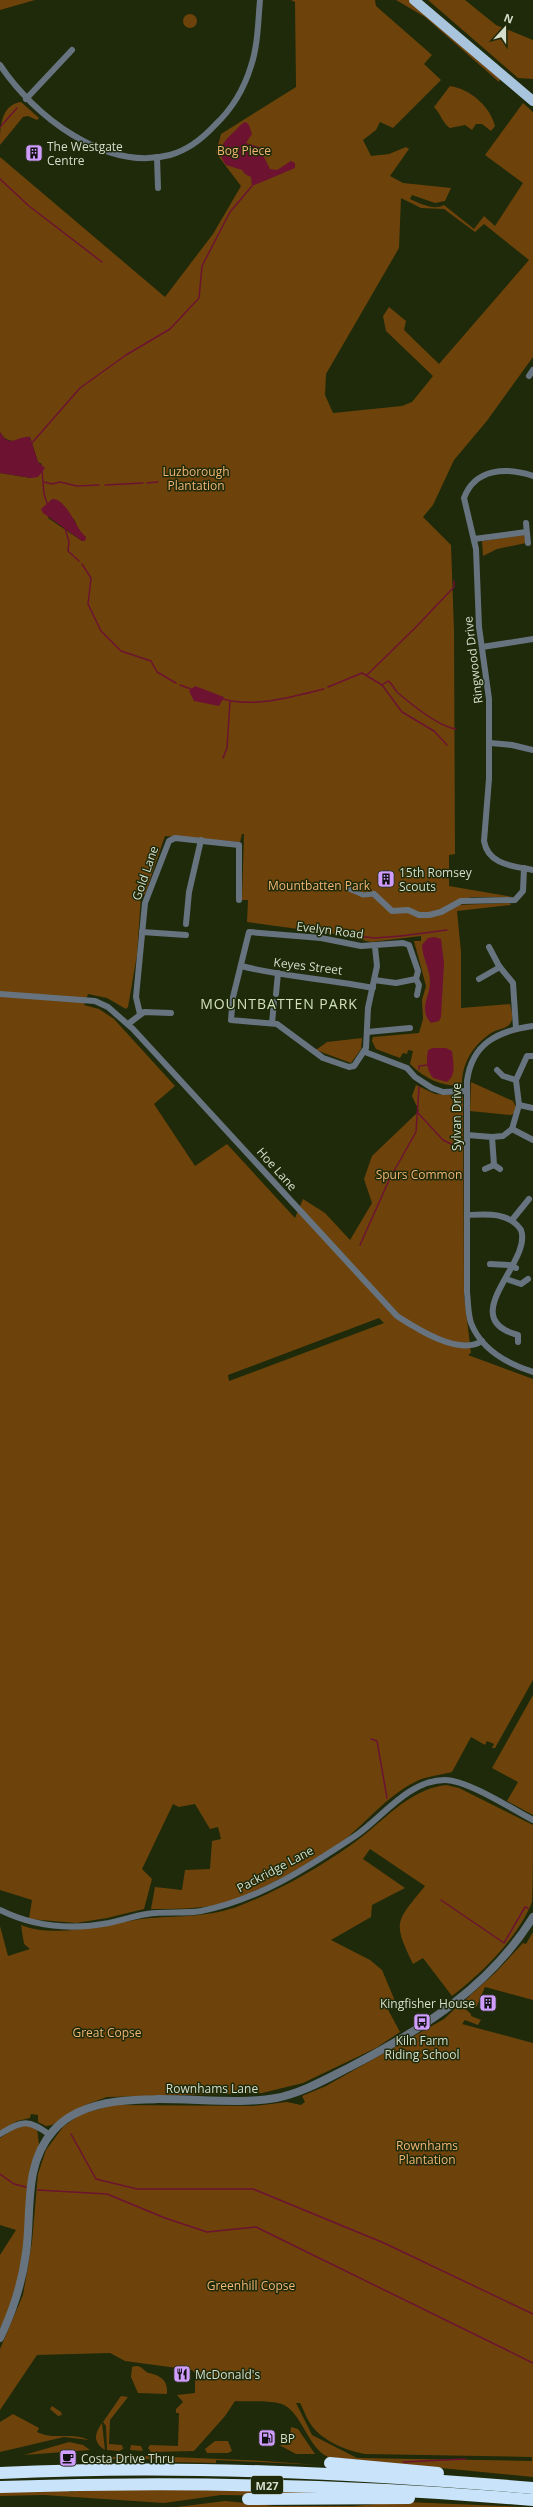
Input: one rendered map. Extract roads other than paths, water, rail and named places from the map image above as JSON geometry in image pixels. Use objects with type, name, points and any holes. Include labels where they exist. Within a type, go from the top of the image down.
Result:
[{"type":"highway","points":[[330,2462],[497,2478],[533,2484]]},
{"type":"highway","name":"M27","points":[[0,2473],[103,2470],[248,2472],[450,2481],[533,2488]]},
{"type":"highway","name":"M27","points":[[0,2487],[191,2483],[324,2486],[533,2500]]},
{"type":"highway","name":"M27","points":[[248,2499],[376,2499],[436,2497],[460,2494]]},
{"type":"main road","points":[[414,0],[533,101]]},
{"type":"street","points":[[0,64],[26,99],[58,126],[90,143],[131,156],[157,157],[171,155],[199,140],[232,106],[252,65],[260,0]]},
{"type":"street","points":[[26,99],[72,50]]},
{"type":"street","points":[[157,157],[158,188]]},
{"type":"street","points":[[528,376],[533,370]]},
{"type":"street","name":"Ringwood Drive","points":[[533,476],[514,471],[500,471],[480,477],[471,483],[464,498],[474,539],[482,647],[489,699],[490,743],[483,833],[485,846],[495,860],[533,870]]},
{"type":"street","points":[[526,523],[528,543]]},
{"type":"street","points":[[474,539],[526,532]]},
{"type":"street","points":[[482,647],[533,639]]},
{"type":"street","points":[[490,743],[516,745],[533,750]]},
{"type":"street","name":"Gold Lane","points":[[140,1014],[136,997],[146,897],[169,841],[174,838],[239,845],[239,900]]},
{"type":"street","points":[[186,924],[189,892],[202,840]]},
{"type":"street","points":[[349,889],[363,895],[374,894],[392,911],[408,910],[419,915],[429,915],[441,912],[461,901],[515,900],[523,891],[524,868]]},
{"type":"street","points":[[142,932],[186,935]]},
{"type":"street","name":"Evelyn Road","points":[[241,966],[249,932],[321,938],[375,947],[377,966],[365,1052]]},
{"type":"street","points":[[375,947],[403,943],[409,945],[418,971],[416,979],[419,985],[417,995]]},
{"type":"street","points":[[489,948],[500,967],[513,983],[516,1028]]},
{"type":"street","points":[[241,966],[233,997],[231,1020],[272,1023],[284,1027],[322,1058],[349,1067],[358,1062],[365,1052],[407,1068],[419,1080],[432,1088],[443,1092],[467,1091]]},
{"type":"street","name":"Keyes Street","points":[[241,966],[278,973],[335,980],[373,988]]},
{"type":"street","points":[[479,979],[500,967]]},
{"type":"street","points":[[276,994],[278,973]]},
{"type":"street","points":[[374,980],[396,983],[416,979]]},
{"type":"street","name":"Hoe Lane","points":[[0,994],[95,1001],[108,1008],[128,1024],[397,1316],[418,1330],[461,1346],[474,1346],[482,1341]]},
{"type":"street","points":[[272,1023],[274,1002]]},
{"type":"street","points":[[128,1024],[140,1014],[171,1013]]},
{"type":"street","name":"Sylvan Drive","points":[[482,1341],[471,1322],[467,1292],[468,1069],[472,1058],[485,1043],[503,1032],[516,1028],[533,1026]]},
{"type":"street","points":[[367,1032],[410,1028]]},
{"type":"street","points":[[467,1134],[492,1137],[503,1136],[512,1129],[519,1105],[516,1080],[527,1056],[533,1056]]},
{"type":"street","points":[[497,1070],[503,1076],[516,1080]]},
{"type":"street","points":[[519,1105],[533,1108]]},
{"type":"street","points":[[512,1129],[533,1140]]},
{"type":"street","points":[[492,1137],[494,1165]]},
{"type":"street","points":[[494,1165],[500,1169]]},
{"type":"street","points":[[485,1169],[494,1165]]},
{"type":"street","points":[[512,1220],[529,1199]]},
{"type":"street","points":[[468,1215],[491,1214],[512,1220],[523,1232],[526,1243],[524,1255],[497,1300],[496,1316],[502,1328],[519,1335]]},
{"type":"street","points":[[490,1264],[509,1265],[516,1268]]},
{"type":"street","points":[[509,1280],[517,1284],[525,1281],[526,1290]]},
{"type":"street","points":[[482,1341],[507,1362],[533,1372]]},
{"type":"street","name":"Packridge Lane","points":[[0,1910],[20,1919],[41,1924],[74,1926],[108,1923],[148,1914],[200,1911],[236,1902],[271,1886],[312,1864],[360,1833],[403,1796],[439,1780],[446,1780],[466,1785],[533,1820]]},
{"type":"street","name":"Rownhams Lane","points":[[0,2338],[14,2304],[24,2268],[34,2169],[40,2152],[50,2135],[74,2114],[107,2102],[264,2100],[283,2097],[313,2086],[391,2045],[446,2009],[474,1986],[497,1964],[533,1917]]},
{"type":"street","points":[[0,2134],[19,2123],[28,2122],[50,2135]]},
{"type":"waterway","points":[[0,127],[17,108]]},
{"type":"waterway","points":[[0,179],[29,206],[102,262]]},
{"type":"waterway","points":[[31,444],[80,388],[126,355],[170,329],[199,298],[202,266],[230,212],[252,186]]},
{"type":"waterway","points":[[42,471],[44,494],[47,503]]},
{"type":"waterway","points":[[44,482],[52,484],[60,482],[77,486],[99,485]]},
{"type":"waterway","points":[[147,483],[158,482]]},
{"type":"waterway","points":[[105,485],[143,483]]},
{"type":"waterway","points":[[65,528],[69,542],[68,551],[79,561]]},
{"type":"waterway","points":[[82,564],[91,578],[88,604],[101,631],[121,651],[151,661],[157,672],[176,683]]},
{"type":"waterway","points":[[367,675],[454,587],[454,581]]},
{"type":"waterway","points":[[328,687],[362,673],[382,685],[402,712],[434,731],[447,745]]},
{"type":"waterway","points":[[382,685],[388,681],[398,693],[410,703],[442,724],[456,729]]},
{"type":"waterway","points":[[180,685],[191,689]]},
{"type":"waterway","points":[[223,699],[261,702],[324,689]]},
{"type":"waterway","points":[[223,758],[227,748],[230,701]]},
{"type":"waterway","points":[[401,936],[447,930]]},
{"type":"waterway","points":[[348,935],[375,938],[401,936]]},
{"type":"waterway","points":[[419,1069],[419,1066],[427,1065]]},
{"type":"waterway","points":[[360,1245],[390,1178],[416,1132],[419,1087]]},
{"type":"waterway","points":[[418,1113],[443,1140],[459,1148]]},
{"type":"waterway","points":[[371,1739],[377,1741],[387,1798]]},
{"type":"waterway","points":[[441,1900],[504,1943],[525,1907],[528,1908]]},
{"type":"waterway","points":[[71,2134],[96,2179],[137,2189],[253,2189],[384,2243],[533,2314]]},
{"type":"waterway","points":[[0,2174],[14,2184],[26,2187]]},
{"type":"waterway","points":[[38,2190],[107,2194],[165,2218],[207,2232],[256,2227],[533,2363]]},
{"type":"waterway","points":[[403,2462],[465,2459]]},
{"type":"place","name":"The Westgate Centre","points":[[34,153]]},
{"type":"place","name":"15th Romsey Scouts","points":[[386,879]]},
{"type":"place","name":"Kingfisher House","points":[[488,2003]]},
{"type":"place","name":"Kiln Farm Riding School","points":[[422,2022]]},
{"type":"place","name":"McDonald's","points":[[182,2374]]},
{"type":"place","name":"BP","points":[[267,2438]]},
{"type":"place","name":"Costa Drive Thru","points":[[68,2458]]},
{"type":"district","name":"MOUNTBATTEN PARK","points":[[279,1003]]},
{"type":"park label","name":"Bog Piece","points":[[244,150]]},
{"type":"park label","name":"Luzborough Plantation","points":[[196,478]]},
{"type":"park label","name":"Mountbatten Park","points":[[319,885]]},
{"type":"park label","name":"Spurs Common","points":[[419,1174]]},
{"type":"park label","name":"Great Copse","points":[[107,2032]]},
{"type":"park label","name":"Rownhams Plantation","points":[[427,2152]]},
{"type":"park label","name":"Greenhill Copse","points":[[251,2285]]}]
